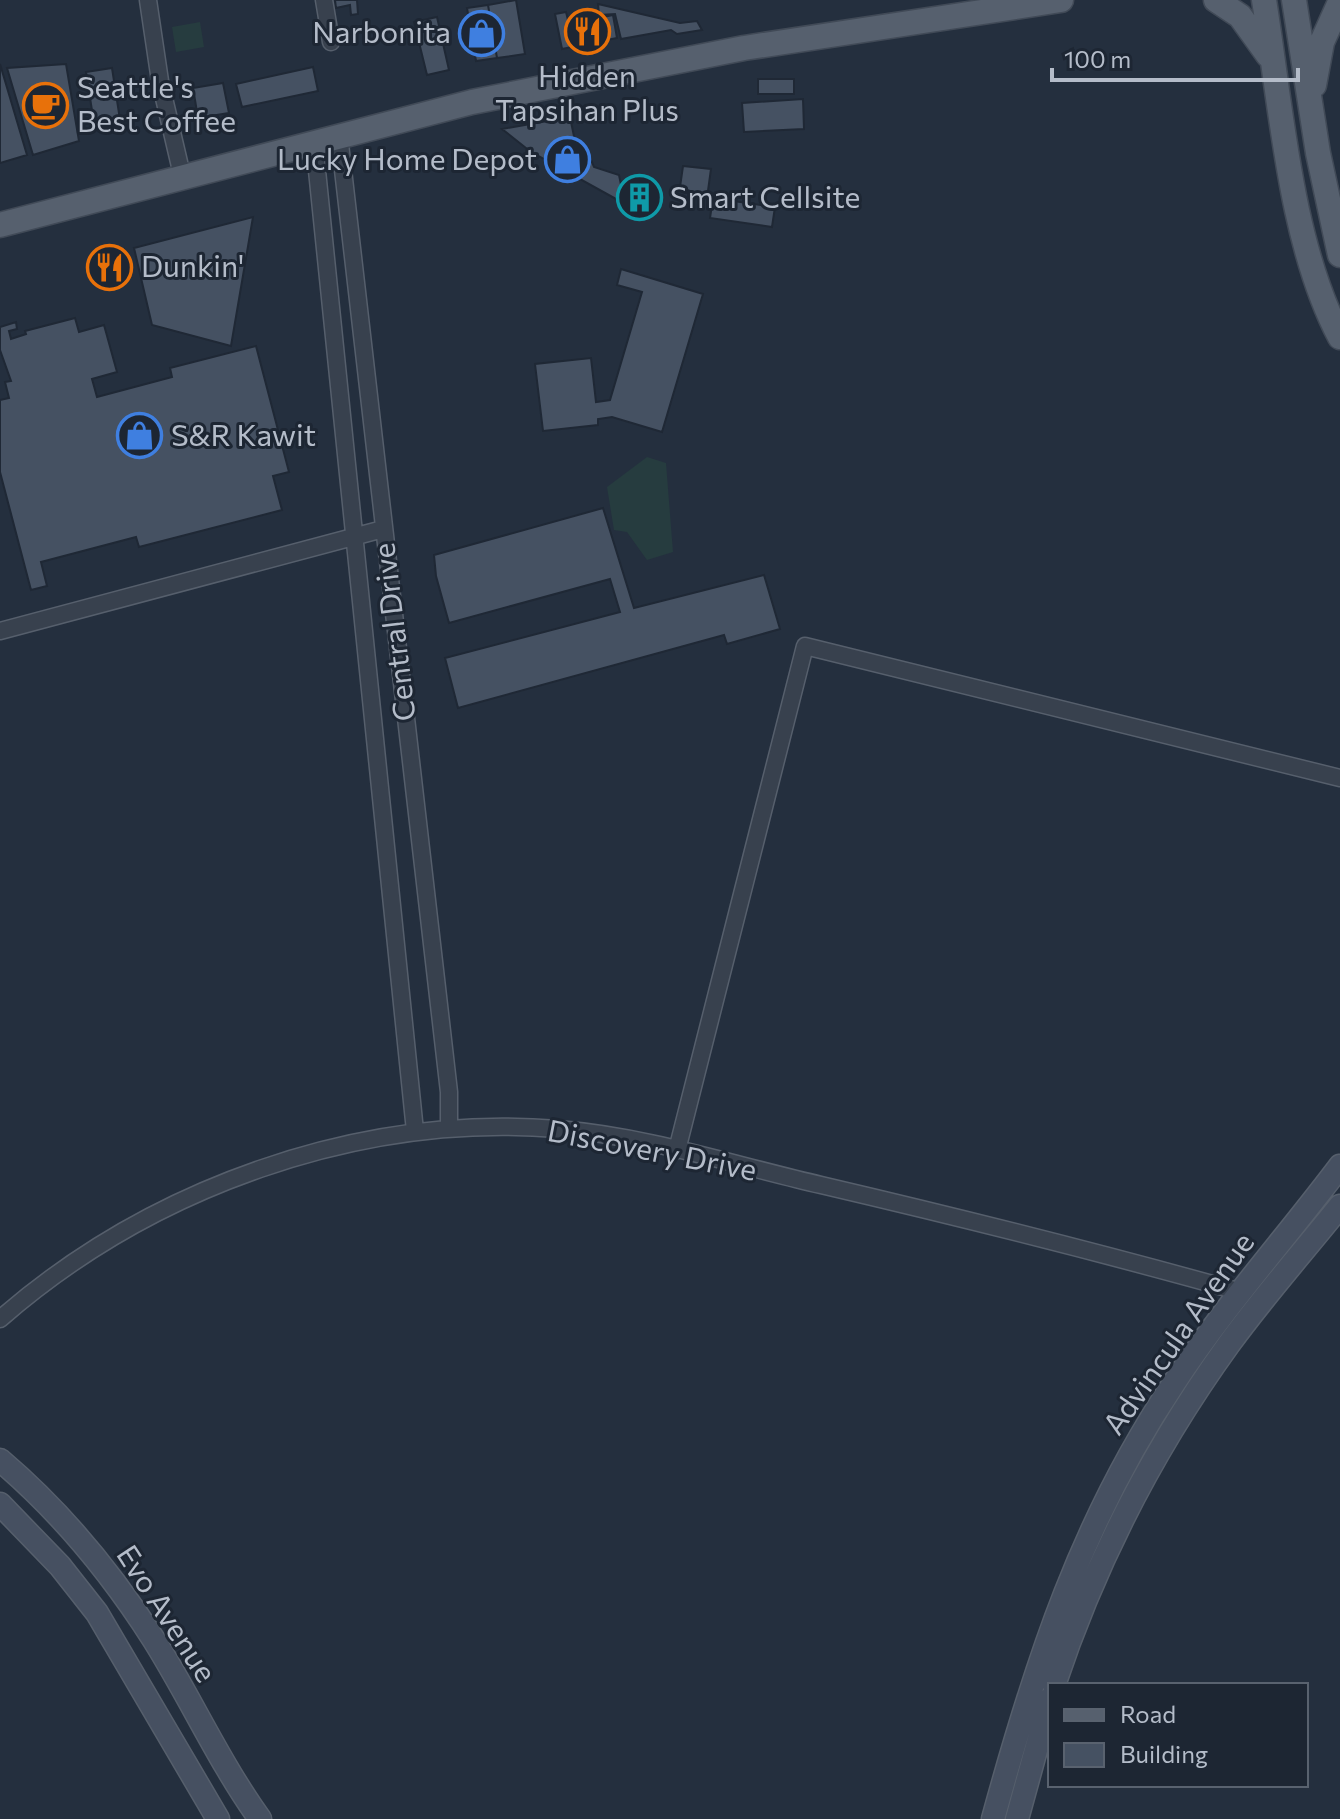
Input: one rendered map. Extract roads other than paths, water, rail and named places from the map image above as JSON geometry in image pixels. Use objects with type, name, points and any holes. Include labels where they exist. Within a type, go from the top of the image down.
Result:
[{"type":"main road","points":[[0,225],[182,175],[472,102],[728,51],[1061,0]]},
{"type":"main road","points":[[1216,0],[1240,16],[1275,66]]},
{"type":"main road","points":[[1264,0],[1289,159],[1312,267],[1340,337]]},
{"type":"main road","points":[[1294,0],[1311,111],[1340,255]]},
{"type":"main road","points":[[1311,111],[1322,42],[1340,2]]},
{"type":"main road","name":"Advincula Avenue","points":[[993,1819],[1044,1642],[1092,1527],[1154,1413],[1241,1292],[1340,1166]]},
{"type":"main road","name":"Advincula Avenue","points":[[1055,1683],[1101,1561],[1170,1431],[1231,1341],[1340,1206]]},
{"type":"main road","name":"Evo Avenue","points":[[2,1465],[84,1545],[125,1595],[260,1819]]},
{"type":"main road","name":"Evo Avenue","points":[[0,1504],[60,1566],[97,1613],[218,1819]]},
{"type":"main road","points":[[157,1714],[185,1696]]},
{"type":"main road","points":[[1017,1819],[1048,1706]]},
{"type":"street","points":[[148,0],[160,81],[182,175]]},
{"type":"street","points":[[324,0],[331,42]]},
{"type":"street","name":"Central Drive","points":[[339,135],[449,1092],[449,1128]]},
{"type":"street","name":"Central Drive","points":[[314,141],[415,1131]]},
{"type":"street","points":[[0,631],[383,529]]},
{"type":"street","points":[[677,1150],[805,646],[1340,778]]},
{"type":"street","name":"Discovery Drive","points":[[0,1319],[73,1263],[141,1222],[199,1193],[309,1153],[415,1131],[449,1128],[561,1129],[677,1150],[1066,1244],[1241,1292]]},
{"type":"place","name":"Hidden Tapsihan Plus","points":[[587,31]]},
{"type":"place","name":"Narbonita","points":[[482,33]]},
{"type":"place","name":"Seattle's Best Coffee","points":[[46,105]]},
{"type":"place","name":"Lucky Home Depot","points":[[568,160]]},
{"type":"place","name":"Smart Cellsite","points":[[639,198]]},
{"type":"place","name":"Dunkin'","points":[[110,267]]},
{"type":"place","name":"S&R Kawit","points":[[140,436]]}]
